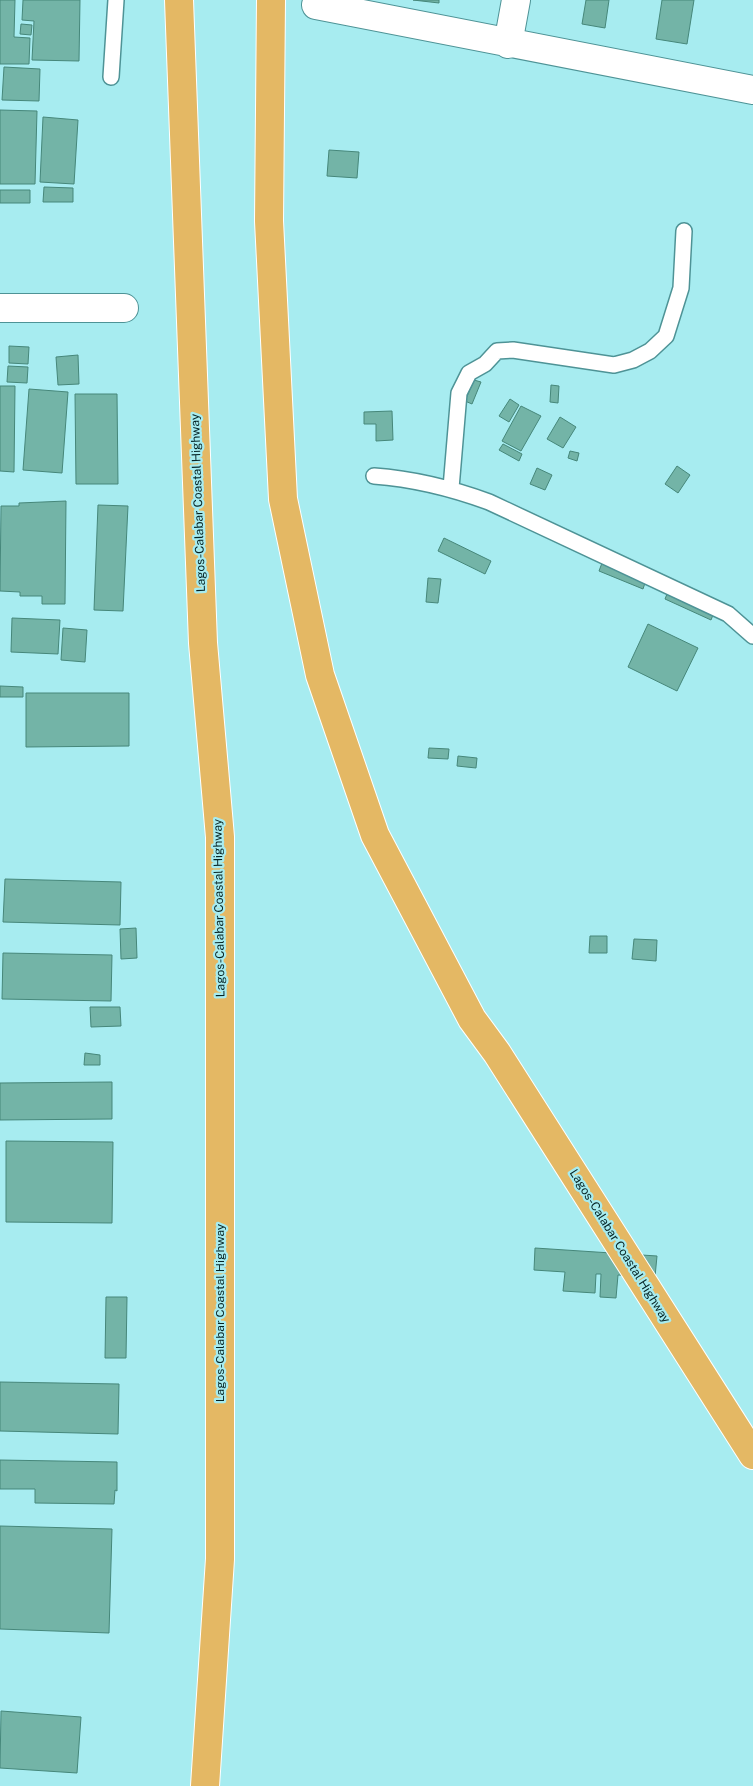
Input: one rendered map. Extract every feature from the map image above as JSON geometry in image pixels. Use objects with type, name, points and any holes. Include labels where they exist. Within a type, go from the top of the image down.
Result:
[{"type":"highway","name":"Lagos-Calabar Coastal Highway","points":[[179,0],[203,643],[220,837],[220,1559],[205,1786]]},
{"type":"highway","name":"Lagos-Calabar Coastal Highway","points":[[271,0],[269,221],[283,499],[320,675],[374,835],[472,1019],[497,1053],[751,1450]]},
{"type":"street","points":[[508,44],[516,0]]},
{"type":"street","points":[[316,6],[753,90]]},
{"type":"street","points":[[0,308],[124,308]]},
{"type":"lane","points":[[111,77],[116,0]]},
{"type":"lane","points":[[451,488],[459,393],[469,373],[485,364],[497,351],[513,350],[614,365],[632,360],[650,351],[666,336],[681,288],[684,231]]},
{"type":"lane","points":[[374,476],[411,479],[451,488],[489,502],[728,614],[753,619]]},
{"type":"lane","points":[[728,614],[753,636]]},
{"type":"building","points":[[0,0],[15,0],[14,37],[30,38],[29,64],[0,64]]},
{"type":"building","points":[[23,0],[80,0],[79,61],[32,60],[34,21],[22,20]]},
{"type":"building","points":[[413,0],[439,0],[439,3]]},
{"type":"building","points":[[586,0],[609,0],[605,28],[582,24]]},
{"type":"building","points":[[662,0],[694,0],[687,44],[656,39]]},
{"type":"building","points":[[21,24],[32,25],[31,35],[20,34]]},
{"type":"building","points":[[4,67],[40,69],[39,101],[2,100]]},
{"type":"building","points":[[0,110],[37,111],[35,184],[0,184]]},
{"type":"building","points":[[43,117],[78,120],[74,184],[40,182]]},
{"type":"building","points":[[329,150],[359,152],[357,178],[327,176]]},
{"type":"building","points":[[44,187],[73,188],[73,202],[43,202]]},
{"type":"building","points":[[0,190],[30,190],[30,203],[0,203]]},
{"type":"building","points":[[9,346],[29,347],[28,364],[9,363]]},
{"type":"building","points":[[78,355],[79,384],[58,385],[56,357]]},
{"type":"building","points":[[8,366],[28,367],[27,383],[7,382]]},
{"type":"building","points":[[474,380],[481,382],[472,404],[465,401]]},
{"type":"building","points":[[551,385],[559,386],[558,403],[550,402]]},
{"type":"building","points":[[0,386],[15,386],[14,472],[0,471]]},
{"type":"building","points":[[29,389],[68,392],[62,473],[23,470]]},
{"type":"building","points":[[75,394],[117,394],[118,484],[76,484]]},
{"type":"building","points":[[510,399],[519,405],[509,422],[499,416]]},
{"type":"building","points":[[521,406],[541,416],[521,451],[502,441]]},
{"type":"building","points":[[392,411],[393,440],[376,441],[376,424],[364,424],[364,412]]},
{"type":"building","points":[[560,417],[576,427],[563,448],[547,439]]},
{"type":"building","points":[[503,444],[522,454],[519,461],[499,450]]},
{"type":"building","points":[[570,451],[579,453],[577,461],[568,458]]},
{"type":"building","points":[[677,466],[690,475],[678,493],[665,484]]},
{"type":"building","points":[[537,468],[552,475],[545,490],[530,484]]},
{"type":"building","points":[[66,501],[65,604],[42,604],[42,596],[20,596],[20,592],[0,591],[1,506],[19,506],[19,503]]},
{"type":"building","points":[[98,505],[128,506],[123,611],[94,610]]},
{"type":"building","points":[[444,538],[491,561],[485,574],[438,551]]},
{"type":"building","points":[[602,563],[646,580],[643,589],[599,571]]},
{"type":"building","points":[[428,578],[441,579],[438,603],[426,602]]},
{"type":"building","points":[[669,589],[715,610],[711,620],[665,599]]},
{"type":"building","points":[[12,618],[60,620],[58,654],[11,652]]},
{"type":"building","points":[[648,624],[698,648],[677,691],[628,667]]},
{"type":"building","points":[[63,628],[87,630],[85,662],[61,660]]},
{"type":"building","points":[[0,686],[23,687],[23,697],[0,697]]},
{"type":"building","points":[[26,693],[129,693],[129,746],[26,747]]},
{"type":"building","points":[[429,748],[449,749],[448,759],[428,758]]},
{"type":"building","points":[[458,756],[477,758],[476,768],[457,766]]},
{"type":"building","points":[[5,879],[121,882],[120,925],[3,922]]},
{"type":"building","points":[[136,928],[137,958],[121,959],[120,929]]},
{"type":"building","points":[[590,936],[607,936],[607,953],[589,953]]},
{"type":"building","points":[[634,939],[657,940],[656,961],[632,959]]},
{"type":"building","points":[[3,953],[112,955],[111,1001],[2,999]]},
{"type":"building","points":[[90,1007],[120,1007],[121,1026],[91,1027]]},
{"type":"building","points":[[85,1053],[100,1055],[100,1065],[84,1065]]},
{"type":"building","points":[[112,1082],[112,1119],[0,1120],[0,1083]]},
{"type":"building","points":[[6,1141],[113,1142],[112,1223],[6,1222]]},
{"type":"building","points":[[535,1248],[657,1256],[655,1277],[618,1275],[616,1298],[600,1297],[601,1274],[596,1274],[595,1293],[563,1291],[565,1272],[534,1270]]},
{"type":"building","points":[[106,1297],[127,1297],[126,1358],[105,1358]]},
{"type":"building","points":[[0,1382],[119,1384],[118,1434],[0,1431]]},
{"type":"building","points":[[0,1460],[117,1462],[117,1491],[115,1490],[114,1504],[35,1503],[35,1489],[0,1489]]},
{"type":"building","points":[[0,1526],[112,1529],[109,1633],[0,1629]]},
{"type":"building","points":[[1,1711],[81,1717],[77,1773],[0,1768]]}]
